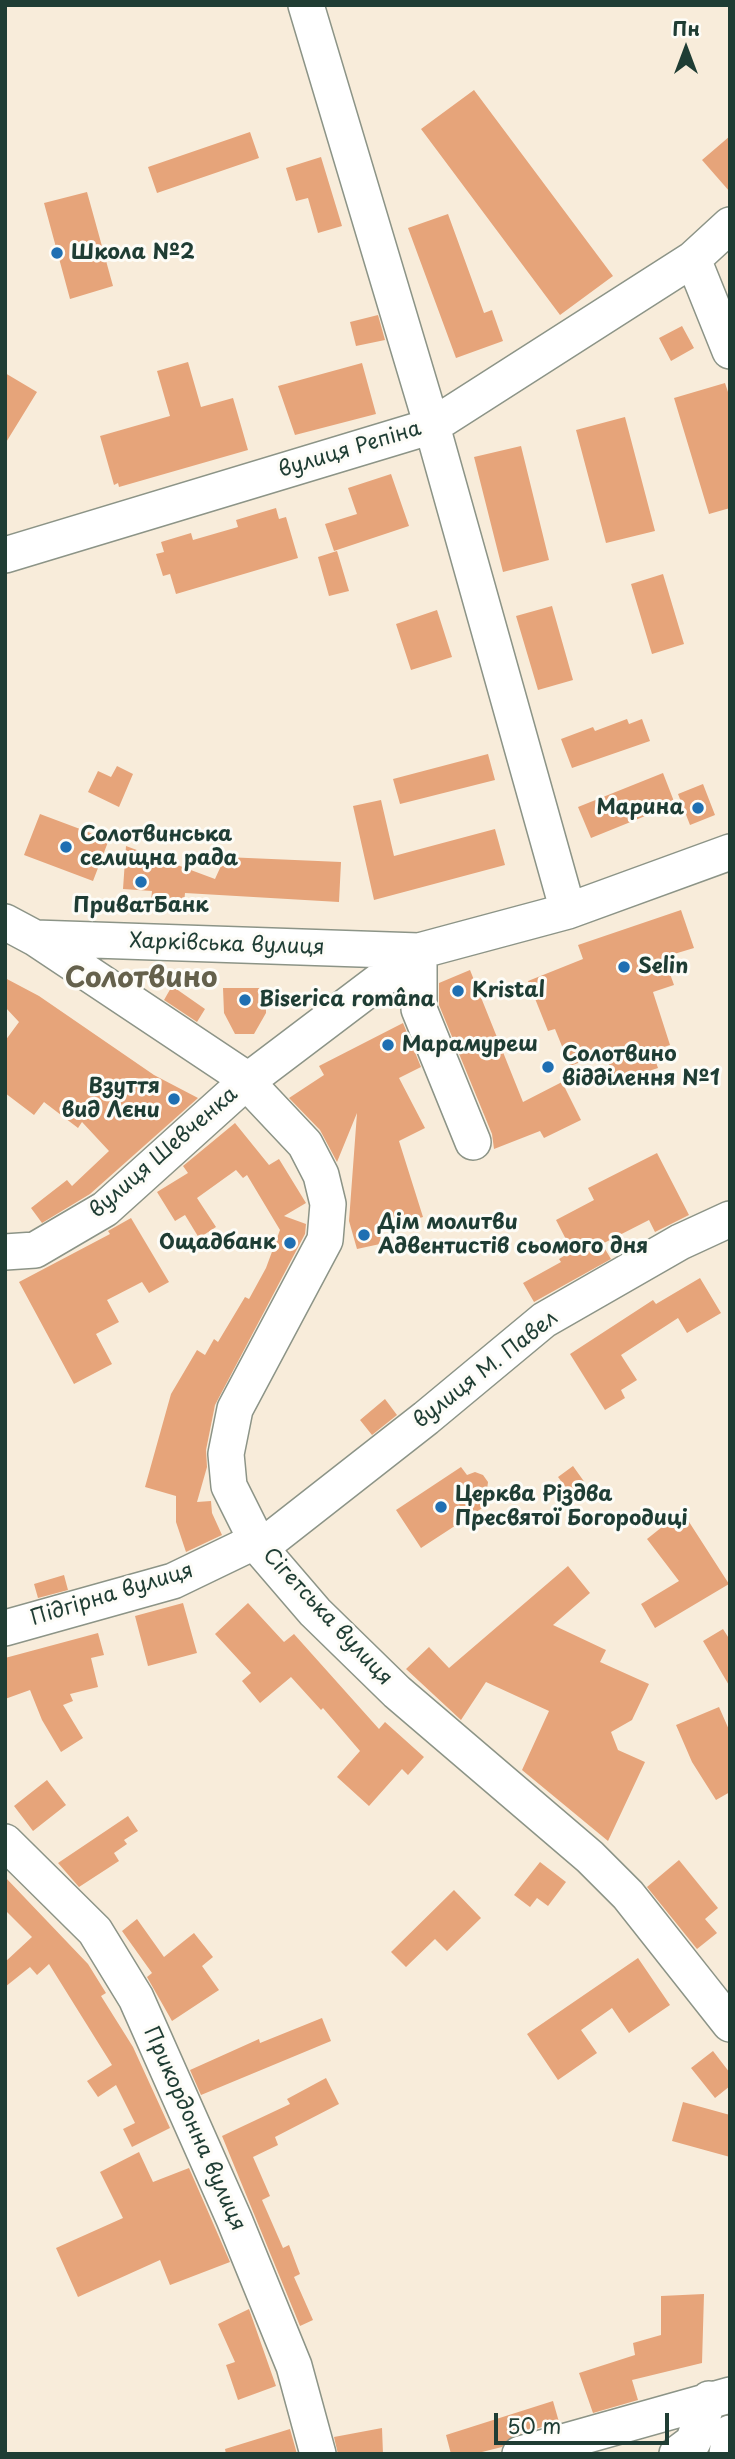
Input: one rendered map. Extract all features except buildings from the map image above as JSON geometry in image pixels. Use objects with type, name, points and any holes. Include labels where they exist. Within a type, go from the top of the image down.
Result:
[{"type":"street","points":[[306,5],[432,426],[568,911]]},
{"type":"street","name":"вулиця Репіна","points":[[5,555],[432,426],[693,259],[730,225]]},
{"type":"street","points":[[693,259],[730,351]]},
{"type":"street","name":"Харківська вулиця","points":[[20,930],[419,951],[568,911],[730,852]]},
{"type":"street","name":"Сігетська вулиця","points":[[20,930],[239,1074],[305,1144],[321,1175],[328,1204],[325,1240],[236,1409],[226,1454],[229,1486],[258,1545],[315,1612],[397,1692],[590,1857],[628,1895],[730,2024]]},
{"type":"street","points":[[419,951],[419,1010],[473,1142]]},
{"type":"street","name":"Харківська вулиця","points":[[246,1082],[419,951]]},
{"type":"street","name":"вулиця Шевченка","points":[[5,1252],[35,1250],[105,1209],[246,1082]]},
{"type":"street","name":"вулиця М. Павел","points":[[258,1545],[426,1418],[544,1320],[680,1242],[730,1219]]},
{"type":"street","name":"Підгірна вулиця","points":[[5,1628],[173,1581],[258,1545]]},
{"type":"street","name":"Прикордонна вулиця","points":[[5,1842],[95,1931],[136,1998],[234,2219],[294,2366],[318,2454]]},
{"type":"street","points":[[520,2454],[719,2397]]},
{"type":"street","points":[[677,2454],[693,2442],[719,2397]]},
{"type":"street","points":[[727,2454],[730,2434]]},
{"type":"place","name":"Школа №2","points":[[57,253]]},
{"type":"place","name":"Марина","points":[[698,808]]},
{"type":"place","name":"Солотвинська селищна рада","points":[[66,847]]},
{"type":"place","name":"ПриватБанк","points":[[141,882]]},
{"type":"place","name":"Selin","points":[[624,967]]},
{"type":"place","name":"Kristal","points":[[458,991]]},
{"type":"place","name":"Biserica româna","points":[[245,1000]]},
{"type":"place","name":"Марамуреш","points":[[388,1045]]},
{"type":"place","name":"Солотвино відділення №1","points":[[548,1067]]},
{"type":"place","name":"Взуття вид Лєни","points":[[174,1099]]},
{"type":"place","name":"Дім молитви Адвентистів сьомого дня","points":[[364,1235]]},
{"type":"place","name":"Ощадбанк","points":[[290,1243]]},
{"type":"place","name":"Церква Різдва Пресвятої Богородиці","points":[[441,1507]]},
{"type":"district","name":"Солотвино","points":[[141,979]]}]
